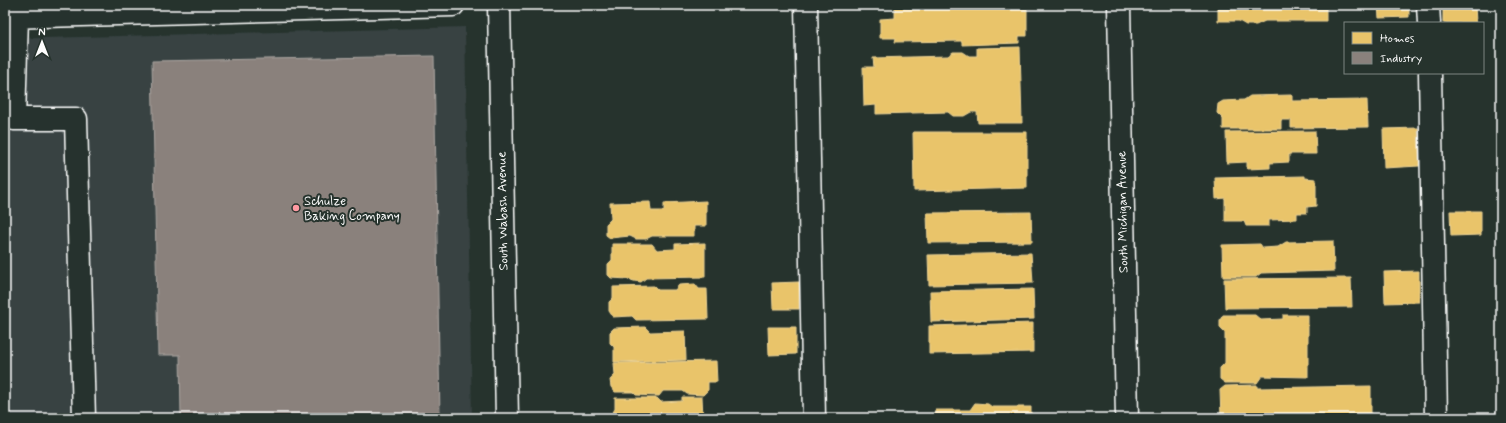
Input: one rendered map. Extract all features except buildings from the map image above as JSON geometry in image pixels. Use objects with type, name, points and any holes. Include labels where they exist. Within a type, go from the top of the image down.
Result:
[{"type":"street","points":[[84,418],[76,118],[14,118],[11,17],[191,9],[453,5]]},
{"type":"street","name":"South Wabash Avenue","points":[[499,5],[507,418]]},
{"type":"street","points":[[806,5],[814,418]]},
{"type":"street","name":"South Michigan Avenue","points":[[1119,5],[1127,418]]},
{"type":"street","points":[[1428,5],[1429,22]]},
{"type":"street","points":[[1430,74],[1436,418]]},
{"type":"shaded area","points":[[465,27],[472,418],[5,418],[5,39]]},
{"type":"place","name":"Schulze Baking Company","points":[[296,208]]}]
